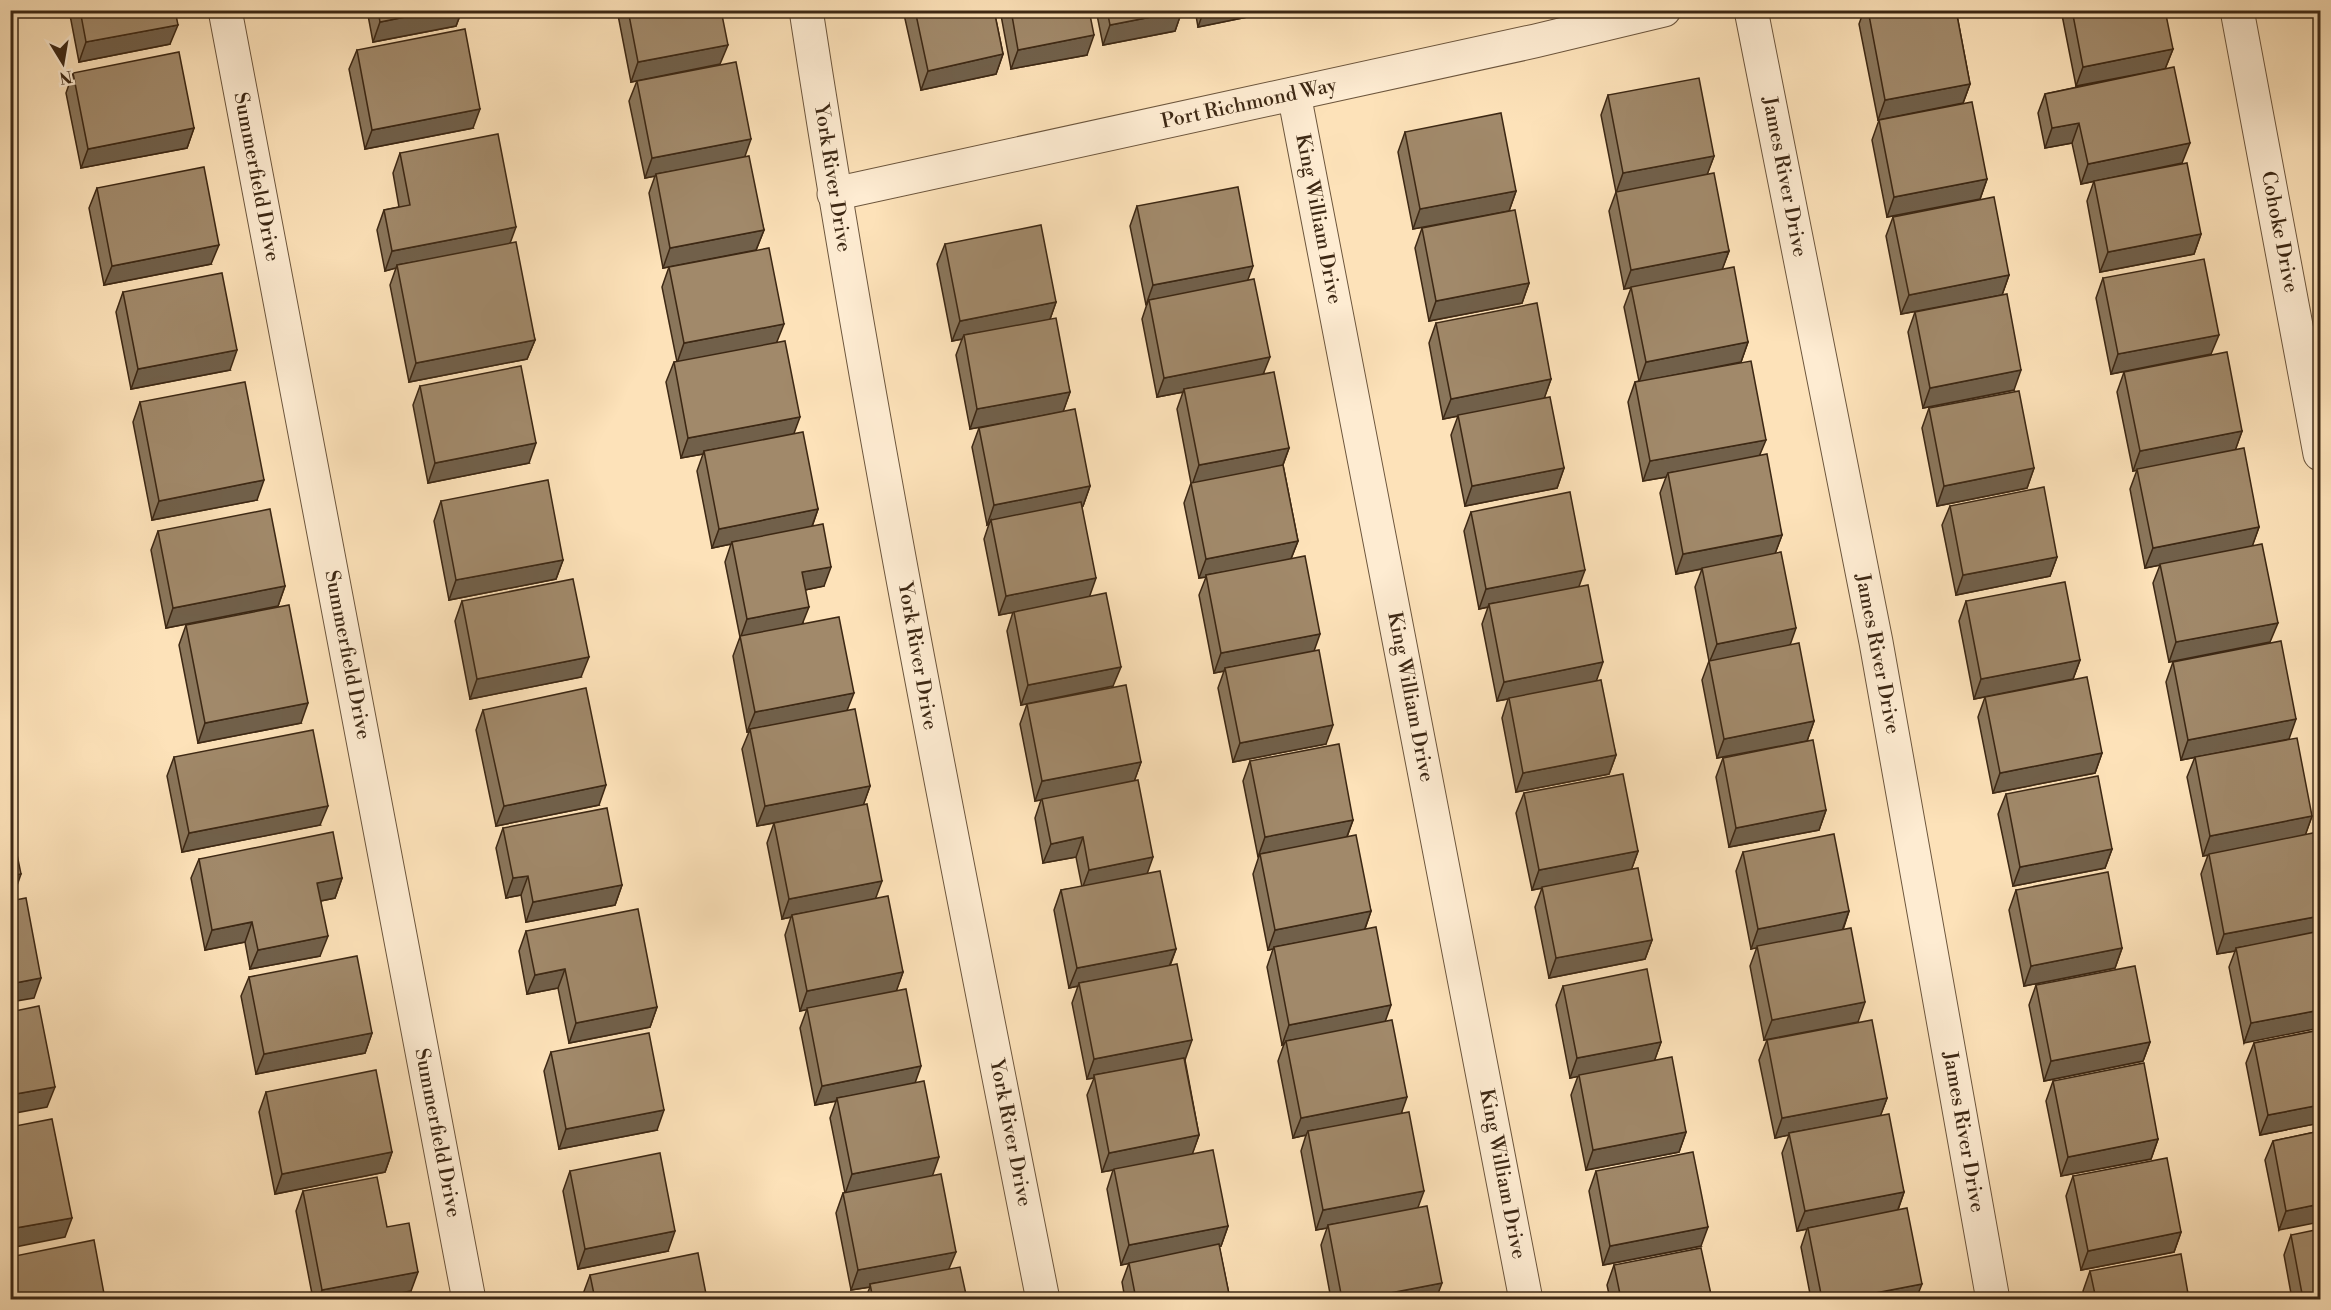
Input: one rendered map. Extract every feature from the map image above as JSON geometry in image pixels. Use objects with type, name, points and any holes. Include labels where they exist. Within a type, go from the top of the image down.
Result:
[{"type":"street","name":"Summerfield Drive","points":[[225,10],[469,1299]]},
{"type":"street","name":"York River Drive","points":[[806,10],[834,194],[922,684],[1043,1299]]},
{"type":"street","name":"Port Richmond Way","points":[[834,194],[1294,94],[1664,10]]},
{"type":"street","name":"James River Drive","points":[[1751,10],[1876,642],[1993,1299]]},
{"type":"street","name":"Cohoke Drive","points":[[2237,10],[2320,454]]},
{"type":"street","name":"King William Drive","points":[[1294,94],[1526,1299]]},
{"type":"building","points":[[80,10],[175,10],[178,25],[86,42]]},
{"type":"building","points":[[378,10],[440,10],[380,22]]},
{"type":"building","points":[[628,10],[721,10],[728,45],[638,62]]},
{"type":"building","points":[[915,10],[994,10],[1003,54],[928,71]]},
{"type":"building","points":[[1011,10],[1089,10],[1094,35],[1018,50]]},
{"type":"building","points":[[1107,10],[1182,10],[1182,11],[1110,25]]},
{"type":"building","points":[[1868,10],[1956,10],[1970,84],[1885,100]]},
{"type":"building","points":[[2072,10],[2135,10],[2135,12],[2165,10],[2173,49],[2083,67]]},
{"type":"building","points":[[465,29],[480,109],[372,130],[357,50]]},
{"type":"building","points":[[179,52],[194,128],[88,149],[73,73]]},
{"type":"building","points":[[736,62],[751,139],[652,158],[637,81]]},
{"type":"building","points":[[2174,67],[2190,143],[2088,164],[2079,123],[2052,128],[2045,94]]},
{"type":"building","points":[[1699,78],[1714,156],[1623,173],[1608,95]]},
{"type":"building","points":[[1972,102],[1987,179],[1894,197],[1879,120]]},
{"type":"building","points":[[1501,113],[1516,191],[1420,209],[1405,132]]},
{"type":"building","points":[[498,134],[516,227],[392,251],[384,210],[410,205],[400,153]]},
{"type":"building","points":[[749,156],[764,230],[670,248],[656,174]]},
{"type":"building","points":[[2187,163],[2201,234],[2108,252],[2094,181]]},
{"type":"building","points":[[204,167],[219,245],[112,266],[97,188]]},
{"type":"building","points":[[1714,173],[1729,251],[1631,270],[1616,192]]},
{"type":"building","points":[[1238,187],[1253,266],[1153,285],[1137,206]]},
{"type":"building","points":[[1994,197],[2009,275],[1909,295],[1893,217]]},
{"type":"building","points":[[1515,210],[1529,283],[1436,301],[1422,228]]},
{"type":"building","points":[[1041,225],[1056,302],[960,321],[945,244]]},
{"type":"building","points":[[516,242],[535,340],[416,363],[397,265]]},
{"type":"building","points":[[769,248],[784,324],[684,343],[669,267]]},
{"type":"building","points":[[2204,259],[2219,335],[2118,354],[2103,278]]},
{"type":"building","points":[[1734,267],[1748,342],[1646,362],[1631,287]]},
{"type":"building","points":[[222,273],[237,350],[138,369],[123,292]]},
{"type":"building","points":[[1254,279],[1270,357],[1164,378],[1149,300]]},
{"type":"building","points":[[2007,294],[2021,370],[1930,388],[1915,312]]},
{"type":"building","points":[[1537,303],[1551,379],[1451,399],[1436,323]]},
{"type":"building","points":[[1056,318],[1070,392],[977,409],[964,335]]},
{"type":"building","points":[[785,341],[800,417],[688,438],[674,362]]},
{"type":"building","points":[[2227,352],[2242,431],[2140,451],[2124,372]]},
{"type":"building","points":[[1751,361],[1766,440],[1650,461],[1635,382]]},
{"type":"building","points":[[521,366],[536,443],[435,463],[420,386]]},
{"type":"building","points":[[1274,372],[1289,448],[1199,465],[1184,389]]},
{"type":"building","points":[[245,382],[264,480],[159,501],[140,402]]},
{"type":"building","points":[[2019,391],[2034,468],[1944,486],[1929,408]]},
{"type":"building","points":[[1550,397],[1564,468],[1472,486],[1458,415]]},
{"type":"building","points":[[1075,409],[1090,486],[994,505],[979,428]]},
{"type":"building","points":[[803,432],[818,509],[719,529],[704,451]]},
{"type":"building","points":[[2244,448],[2259,527],[2153,548],[2137,469]]},
{"type":"building","points":[[1767,454],[1782,535],[1683,554],[1668,473]]},
{"type":"building","points":[[1283,465],[1298,541],[1206,559],[1191,483]]},
{"type":"building","points":[[548,480],[563,560],[456,580],[441,501]]},
{"type":"building","points":[[2044,487],[2057,557],[1963,575],[1950,506]]},
{"type":"building","points":[[1570,492],[1585,570],[1486,589],[1471,512]]},
{"type":"building","points":[[1081,502],[1096,578],[1006,596],[991,520]]},
{"type":"building","points":[[270,509],[285,586],[173,608],[158,531]]},
{"type":"building","points":[[823,524],[831,567],[802,572],[809,607],[747,619],[732,542]]},
{"type":"building","points":[[2262,544],[2278,623],[2176,642],[2160,564]]},
{"type":"building","points":[[1781,552],[1796,628],[1717,644],[1702,568]]},
{"type":"building","points":[[1305,556],[1320,634],[1221,653],[1206,575]]},
{"type":"building","points":[[573,579],[589,657],[477,679],[462,601]]},
{"type":"building","points":[[2065,582],[2080,660],[1981,679],[1966,601]]},
{"type":"building","points":[[1588,585],[1603,662],[1504,682],[1489,604]]},
{"type":"building","points":[[1106,593],[1121,667],[1028,685],[1014,612]]},
{"type":"building","points":[[289,605],[308,703],[205,723],[186,625]]},
{"type":"building","points":[[839,617],[854,693],[755,712],[740,636]]},
{"type":"building","points":[[2281,641],[2296,719],[2188,740],[2173,662]]},
{"type":"building","points":[[1799,643],[1814,721],[1724,739],[1709,661]]},
{"type":"building","points":[[1319,650],[1333,725],[1240,743],[1225,668]]},
{"type":"building","points":[[2087,677],[2102,753],[2000,773],[1985,697]]},
{"type":"building","points":[[1601,680],[1616,755],[1523,773],[1509,698]]},
{"type":"building","points":[[1126,685],[1141,762],[1042,781],[1027,704]]},
{"type":"building","points":[[586,688],[606,785],[504,806],[483,710]]},
{"type":"building","points":[[855,709],[870,786],[765,806],[750,729]]},
{"type":"building","points":[[313,730],[328,806],[189,833],[174,757]]},
{"type":"building","points":[[2297,738],[2312,816],[2210,836],[2195,757]]},
{"type":"building","points":[[1813,740],[1826,810],[1736,828],[1723,758]]},
{"type":"building","points":[[1339,744],[1353,820],[1265,837],[1250,761]]},
{"type":"building","points":[[1623,774],[1638,851],[1539,870],[1524,793]]},
{"type":"building","points":[[2098,776],[2112,849],[2020,867],[2006,794]]},
{"type":"building","points":[[1138,780],[1153,857],[1089,870],[1083,837],[1051,844],[1042,799]]},
{"type":"building","points":[[867,804],[882,881],[789,899],[774,823]]},
{"type":"building","points":[[607,808],[622,885],[533,902],[528,876],[513,878],[503,828]]},
{"type":"building","points":[[10,821],[21,874],[10,876]]},
{"type":"building","points":[[333,832],[342,878],[317,883],[328,936],[258,950],[252,922],[212,930],[199,859]]},
{"type":"building","points":[[2318,832],[2320,916],[2224,934],[2209,854]]},
{"type":"building","points":[[1834,834],[1849,911],[1758,929],[1743,852]]},
{"type":"building","points":[[1356,835],[1371,911],[1275,930],[1260,854]]},
{"type":"building","points":[[1638,868],[1652,940],[1556,958],[1542,887]]},
{"type":"building","points":[[1160,871],[1176,949],[1077,968],[1061,890]]},
{"type":"building","points":[[2108,872],[2122,948],[2031,966],[2016,890]]},
{"type":"building","points":[[888,896],[903,972],[807,991],[792,915]]},
{"type":"building","points":[[26,898],[41,978],[10,984],[10,901]]},
{"type":"building","points":[[638,909],[657,1007],[576,1023],[565,969],[535,975],[526,931]]},
{"type":"building","points":[[1376,927],[1391,1005],[1289,1025],[1274,947]]},
{"type":"building","points":[[1851,928],[1865,1002],[1772,1020],[1757,946]]},
{"type":"building","points":[[2320,931],[2320,1010],[2251,1023],[2236,948]]},
{"type":"building","points":[[357,956],[372,1033],[264,1054],[249,977]]},
{"type":"building","points":[[1177,964],[1192,1040],[1094,1059],[1079,983]]},
{"type":"building","points":[[2135,966],[2150,1042],[2051,1061],[2036,985]]},
{"type":"building","points":[[1647,969],[1661,1042],[1577,1058],[1563,986]]},
{"type":"building","points":[[906,989],[921,1066],[822,1086],[807,1008]]},
{"type":"building","points":[[39,1006],[55,1087],[10,1095],[10,1012]]},
{"type":"building","points":[[1392,1020],[1407,1097],[1301,1118],[1286,1041]]},
{"type":"building","points":[[1872,1020],[1887,1098],[1782,1118],[1767,1040]]},
{"type":"building","points":[[2320,1030],[2320,1105],[2268,1115],[2254,1043]]},
{"type":"building","points":[[649,1033],[664,1110],[566,1129],[551,1052]]},
{"type":"building","points":[[1672,1057],[1686,1132],[1593,1150],[1579,1075]]},
{"type":"building","points":[[1184,1058],[1199,1135],[1109,1153],[1094,1075]]},
{"type":"building","points":[[2144,1063],[2158,1139],[2068,1157],[2053,1081]]},
{"type":"building","points":[[376,1070],[392,1152],[282,1174],[266,1092]]},
{"type":"building","points":[[924,1081],[939,1157],[852,1174],[837,1098]]},
{"type":"building","points":[[1409,1112],[1424,1191],[1323,1210],[1308,1131]]},
{"type":"building","points":[[1889,1114],[1904,1192],[1805,1211],[1789,1133]]},
{"type":"building","points":[[52,1119],[72,1218],[10,1229],[10,1127]]},
{"type":"building","points":[[2320,1131],[2320,1204],[2286,1211],[2273,1141]]},
{"type":"building","points":[[1213,1150],[1228,1226],[1129,1245],[1114,1169]]},
{"type":"building","points":[[1693,1152],[1708,1227],[1610,1246],[1596,1171]]},
{"type":"building","points":[[660,1153],[675,1231],[585,1249],[570,1171]]},
{"type":"building","points":[[2167,1158],[2181,1232],[2088,1251],[2073,1176]]},
{"type":"building","points":[[941,1174],[956,1252],[858,1270],[843,1193]]},
{"type":"building","points":[[377,1177],[387,1227],[409,1223],[418,1272],[322,1290],[303,1191]]},
{"type":"building","points":[[1427,1206],[1442,1283],[1359,1299],[1342,1299],[1328,1225]]},
{"type":"building","points":[[1907,1208],[1922,1284],[1844,1299],[1822,1299],[1808,1228]]},
{"type":"building","points":[[2320,1229],[2320,1299],[2303,1299],[2291,1235]]},
{"type":"building","points":[[94,1240],[105,1299],[10,1299],[10,1257]]},
{"type":"building","points":[[1219,1244],[1230,1299],[1136,1299],[1129,1263]]},
{"type":"building","points":[[1701,1248],[1712,1299],[1621,1299],[1614,1265]]},
{"type":"building","points":[[698,1253],[707,1299],[595,1299],[590,1275]]},
{"type":"building","points":[[2181,1254],[2189,1299],[2096,1299],[2090,1271]]},
{"type":"building","points":[[960,1267],[967,1299],[873,1299],[870,1284]]}]
